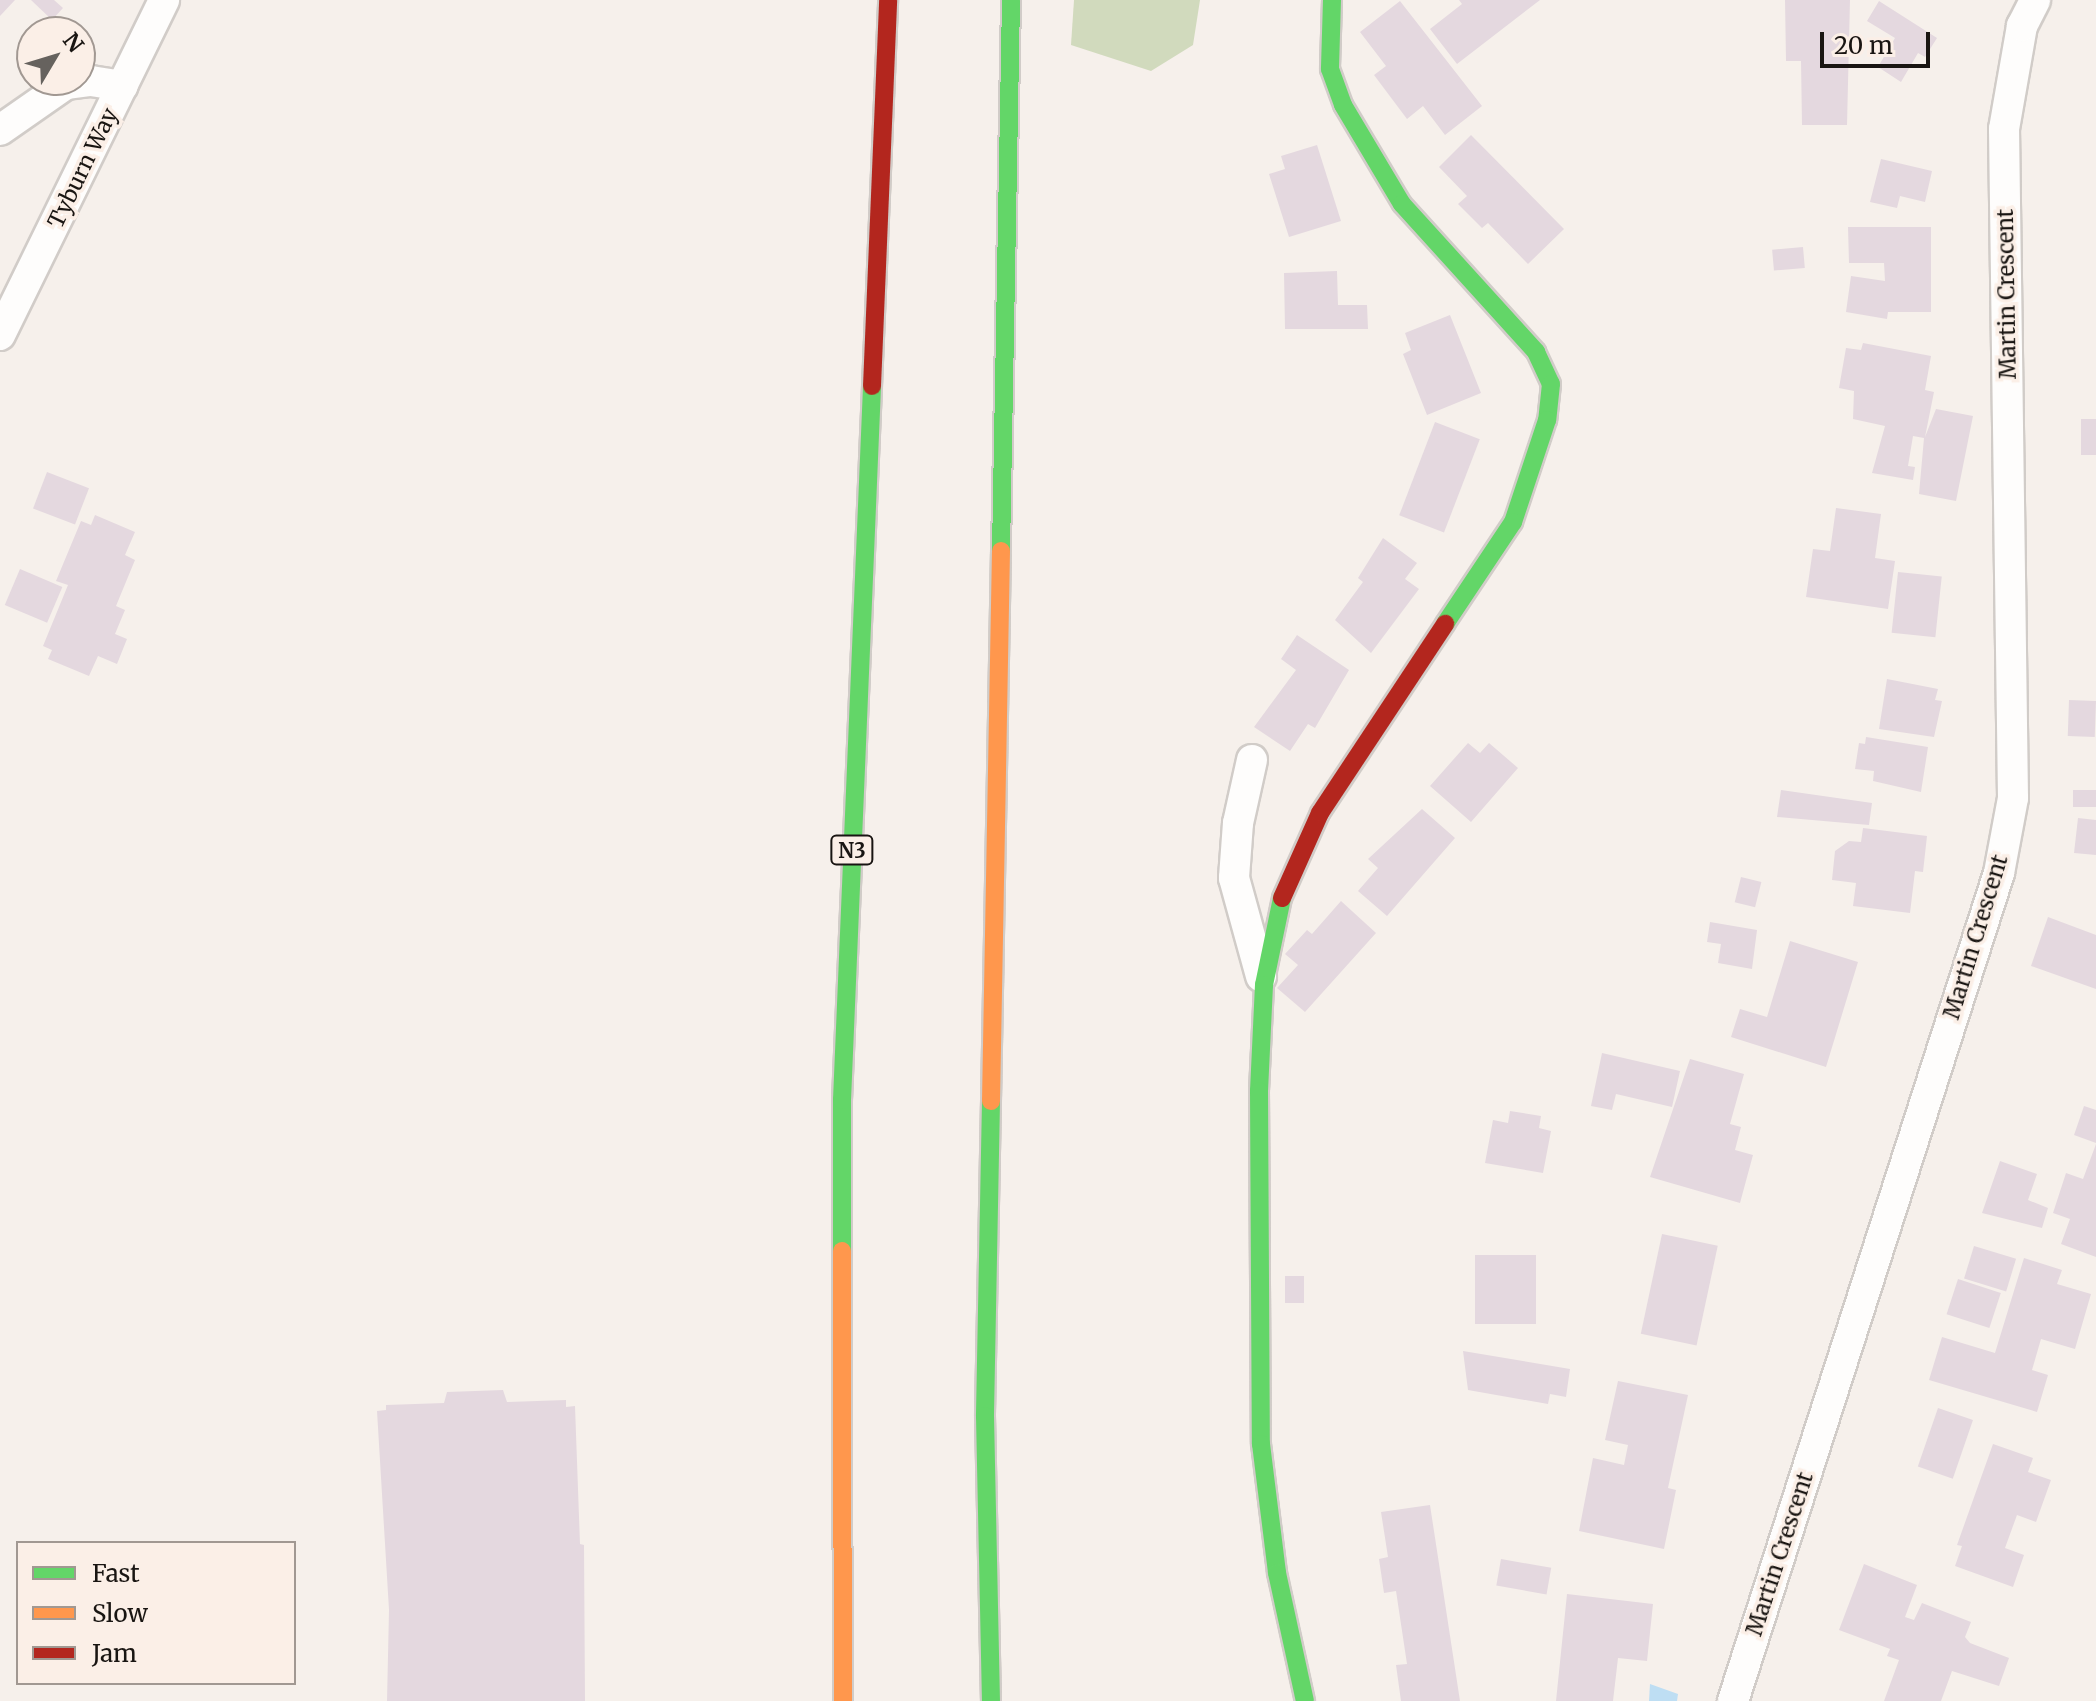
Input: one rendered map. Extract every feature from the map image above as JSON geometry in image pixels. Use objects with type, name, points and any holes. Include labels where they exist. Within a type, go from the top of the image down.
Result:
[{"type":"main road","name":"N3","points":[[843,1701],[842,1100],[888,0]]},
{"type":"main road","points":[[991,1701],[985,1416],[1011,0]]},
{"type":"main road","points":[[1305,1701],[1277,1573],[1261,1444],[1259,1091],[1264,985],[1289,872],[1320,813],[1513,522],[1547,420],[1551,384],[1536,352],[1402,204],[1343,105],[1330,69],[1332,0]]},
{"type":"street","name":"Tyburn Way","points":[[0,335],[164,0]]},
{"type":"street","name":"Martin Crescent","points":[[1733,1701],[1999,873],[2010,813],[2004,129],[2022,26],[2035,0]]},
{"type":"street","points":[[0,130],[66,84],[91,81],[123,86]]},
{"type":"street","points":[[1252,760],[1238,823],[1234,878],[1264,985]]},
{"type":"green space","points":[[1074,0],[1200,0],[1193,45],[1151,71],[1071,45]]},
{"type":"water","points":[[1650,1684],[1678,1694],[1677,1701],[1649,1701]]},
{"type":"building","points":[[0,0],[15,0],[0,16]]},
{"type":"building","points":[[31,0],[54,0],[63,8],[56,16],[48,16]]},
{"type":"building","points":[[1459,0],[1540,0],[1457,64],[1430,29],[1462,4]]},
{"type":"building","points":[[1785,0],[1850,0],[1847,125],[1802,125],[1801,61],[1786,61]]},
{"type":"building","points":[[1400,1],[1482,106],[1445,135],[1423,106],[1407,119],[1374,75],[1386,66],[1360,32]]},
{"type":"building","points":[[1879,1],[1937,38],[1925,57],[1918,53],[1901,82],[1878,67],[1895,38],[1867,21]]},
{"type":"building","points":[[1471,135],[1564,229],[1528,264],[1488,223],[1482,228],[1458,204],[1467,196],[1439,167]]},
{"type":"building","points":[[1317,145],[1341,221],[1289,237],[1269,174],[1285,169],[1281,156]]},
{"type":"building","points":[[1881,159],[1932,171],[1925,202],[1900,196],[1897,208],[1870,202]]},
{"type":"building","points":[[1848,227],[1931,227],[1931,312],[1888,312],[1887,319],[1846,312],[1851,276],[1885,281],[1884,263],[1849,263]]},
{"type":"building","points":[[1803,247],[1805,268],[1774,271],[1772,250]]},
{"type":"building","points":[[1337,271],[1338,305],[1367,305],[1368,329],[1285,329],[1284,273]]},
{"type":"building","points":[[1450,315],[1481,393],[1427,415],[1403,354],[1411,350],[1405,333]]},
{"type":"building","points":[[1863,343],[1931,356],[1925,390],[1934,392],[1925,437],[1936,409],[1973,416],[1956,501],[1919,494],[1924,438],[1913,436],[1908,466],[1915,467],[1913,480],[1872,473],[1885,426],[1853,419],[1854,391],[1839,388],[1846,348],[1861,350]]},
{"type":"building","points":[[2081,419],[2096,419],[2096,455],[2081,455]]},
{"type":"building","points":[[1435,422],[1480,439],[1444,533],[1399,515]]},
{"type":"building","points":[[47,472],[89,488],[75,525],[33,508]]},
{"type":"building","points":[[1836,508],[1881,514],[1875,558],[1895,561],[1888,609],[1806,597],[1813,549],[1830,551]]},
{"type":"building","points":[[95,515],[135,532],[125,555],[135,560],[116,606],[125,610],[115,634],[127,639],[117,664],[98,656],[89,676],[48,659],[52,650],[43,646],[68,585],[56,581],[81,521],[91,525]]},
{"type":"building","points":[[1383,538],[1417,563],[1405,579],[1419,589],[1371,653],[1335,620],[1363,582],[1358,578]]},
{"type":"building","points":[[20,569],[62,587],[47,623],[5,605]]},
{"type":"building","points":[[1898,572],[1942,577],[1935,637],[1892,633]]},
{"type":"building","points":[[1297,635],[1349,670],[1315,728],[1308,724],[1290,751],[1254,727],[1296,670],[1281,659]]},
{"type":"building","points":[[1887,679],[1938,689],[1935,700],[1942,701],[1934,737],[1879,729]]},
{"type":"building","points":[[2069,700],[2096,701],[2095,737],[2068,736]]},
{"type":"building","points":[[1866,737],[1928,747],[1921,792],[1873,781],[1874,771],[1855,769],[1859,743],[1865,744]]},
{"type":"building","points":[[1468,743],[1480,753],[1489,743],[1518,768],[1471,822],[1430,786]]},
{"type":"building","points":[[1781,790],[1872,803],[1869,825],[1777,817]]},
{"type":"building","points":[[2073,790],[2096,790],[2096,807],[2073,807]]},
{"type":"building","points":[[1422,809],[1455,838],[1387,916],[1358,891],[1378,868],[1368,859]]},
{"type":"building","points":[[2078,818],[2096,820],[2096,855],[2074,853]]},
{"type":"building","points":[[1863,828],[1927,836],[1923,872],[1915,871],[1910,913],[1853,906],[1856,883],[1832,880],[1835,851],[1849,841],[1861,842]]},
{"type":"building","points":[[1741,877],[1761,882],[1755,907],[1735,902]]},
{"type":"building","points":[[1341,901],[1376,933],[1305,1012],[1277,988],[1298,965],[1285,954],[1307,930],[1312,934]]},
{"type":"building","points":[[2048,917],[2096,935],[2096,989],[2031,966]]},
{"type":"building","points":[[1710,922],[1757,930],[1752,969],[1718,963],[1721,944],[1707,942]]},
{"type":"building","points":[[1790,941],[1858,962],[1826,1067],[1731,1037],[1740,1009],[1767,1017]]},
{"type":"building","points":[[1602,1053],[1680,1071],[1672,1107],[1616,1094],[1612,1110],[1591,1106]]},
{"type":"building","points":[[1690,1059],[1744,1074],[1730,1124],[1741,1127],[1735,1150],[1753,1155],[1740,1203],[1650,1177]]},
{"type":"building","points":[[2084,1106],[2096,1110],[2096,1143],[2074,1135]]},
{"type":"building","points":[[1510,1111],[1541,1116],[1539,1128],[1551,1131],[1543,1173],[1485,1163],[1493,1120],[1508,1123]]},
{"type":"building","points":[[2096,1144],[2096,1257],[2061,1244],[2070,1219],[2053,1213],[2066,1173],[2083,1179]]},
{"type":"building","points":[[2000,1161],[2037,1174],[2028,1200],[2048,1208],[2042,1228],[1982,1213]]},
{"type":"building","points":[[1662,1234],[1718,1246],[1697,1346],[1641,1334]]},
{"type":"building","points":[[1974,1246],[2016,1259],[2006,1291],[1964,1279]]},
{"type":"building","points":[[1475,1255],[1536,1255],[1536,1324],[1475,1324]]},
{"type":"building","points":[[2024,1258],[2062,1270],[2057,1284],[2091,1294],[2075,1349],[2041,1339],[2032,1370],[2048,1375],[2037,1412],[1929,1380],[1942,1337],[1995,1353]]},
{"type":"building","points":[[1285,1276],[1304,1276],[1304,1303],[1285,1303]]},
{"type":"building","points":[[1958,1279],[2001,1293],[1989,1328],[1947,1314]]},
{"type":"building","points":[[1463,1351],[1570,1369],[1566,1397],[1550,1394],[1548,1404],[1468,1390]]},
{"type":"building","points":[[1618,1381],[1688,1395],[1668,1488],[1676,1490],[1664,1549],[1579,1531],[1593,1458],[1624,1465],[1628,1445],[1605,1440]]},
{"type":"building","points":[[503,1390],[507,1402],[566,1400],[566,1407],[575,1406],[580,1544],[584,1545],[585,1701],[387,1701],[389,1610],[377,1411],[386,1410],[386,1405],[444,1403],[447,1392]]},
{"type":"building","points":[[1938,1408],[1973,1420],[1953,1479],[1918,1467]]},
{"type":"building","points":[[1993,1444],[2033,1458],[2028,1472],[2051,1480],[2036,1522],[2017,1515],[2005,1548],[2024,1555],[2013,1587],[1955,1566],[1962,1546],[1957,1545]]},
{"type":"building","points":[[1430,1505],[1460,1701],[1401,1701],[1396,1665],[1407,1664],[1396,1591],[1384,1593],[1379,1559],[1388,1557],[1381,1512]]},
{"type":"building","points":[[1501,1559],[1551,1568],[1547,1594],[1496,1586]]},
{"type":"building","points":[[1864,1564],[1917,1585],[1905,1617],[1914,1620],[1922,1603],[1971,1622],[1965,1637],[1970,1643],[2009,1658],[1999,1686],[1952,1671],[1941,1701],[1884,1701],[1899,1660],[1887,1656],[1890,1649],[1839,1630]]},
{"type":"building","points":[[1567,1594],[1653,1604],[1647,1661],[1618,1658],[1613,1701],[1556,1701]]},
{"type":"traffic: fast","points":[[1001,551],[1011,0]]},
{"type":"traffic: fast","points":[[1332,0],[1330,69],[1343,105],[1402,204],[1536,352],[1551,384],[1547,420],[1513,522],[1445,624]]},
{"type":"traffic: fast","points":[[842,1251],[842,1100],[872,386]]},
{"type":"traffic: fast","points":[[1282,898],[1264,985],[1259,1091],[1261,1444],[1277,1573],[1305,1701]]},
{"type":"traffic: fast","points":[[991,1101],[985,1416],[991,1701]]},
{"type":"traffic: slow","points":[[991,1101],[1001,551]]},
{"type":"traffic: slow","points":[[842,1251],[843,1701]]},
{"type":"traffic: jam","points":[[872,386],[888,0]]},
{"type":"traffic: jam","points":[[1282,898],[1320,813],[1445,624]]}]
